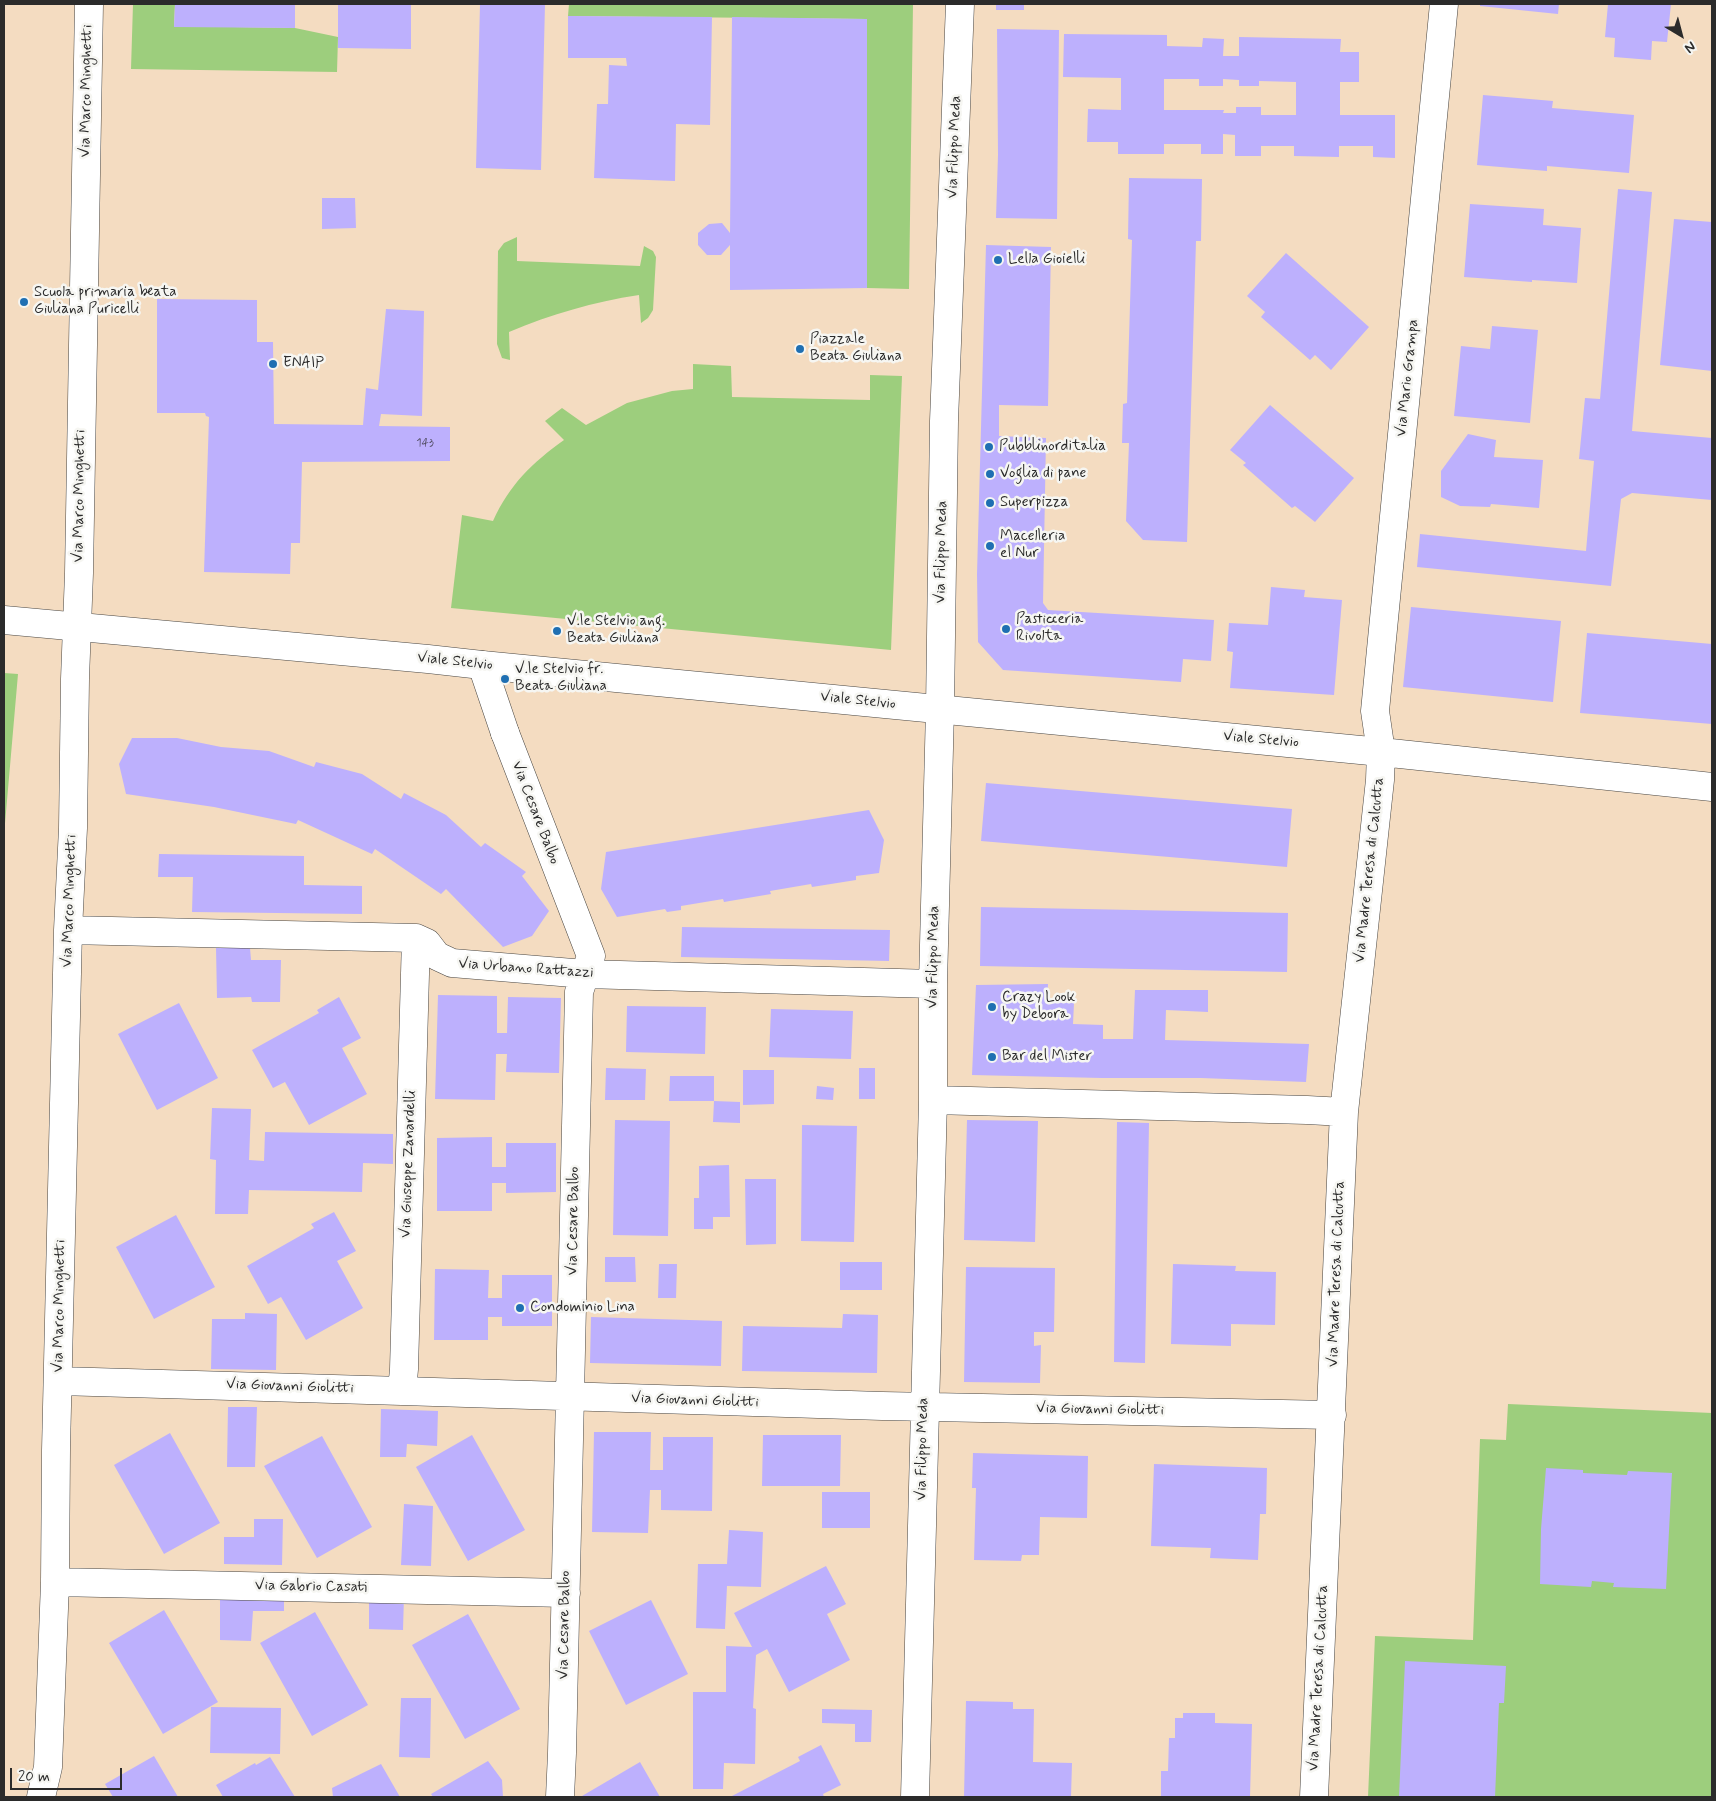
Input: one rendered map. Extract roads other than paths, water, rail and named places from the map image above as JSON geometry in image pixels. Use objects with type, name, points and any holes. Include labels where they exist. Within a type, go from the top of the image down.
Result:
[{"type":"street","name":"Via Marco Minghetti","points":[[41,1797],[48,1767],[55,1582],[68,930],[73,828],[89,4]]},
{"type":"street","name":"Via Filippo Meda","points":[[915,1797],[933,1100],[933,984],[940,709],[944,421],[960,4]]},
{"type":"street","name":"Via Mario Grampa","points":[[1381,752],[1375,711],[1444,4]]},
{"type":"street","name":"Viale Stelvio","points":[[4,620],[418,658],[1381,752],[1712,787]]},
{"type":"street","name":"Via Cesare Balbo","points":[[482,665],[505,734],[591,956],[579,992],[560,1797]]},
{"type":"street","name":"Via Madre Teresa di Calcutta","points":[[1314,1797],[1344,1112],[1380,780],[1381,752]]},
{"type":"street","points":[[68,930],[416,938]]},
{"type":"street","name":"Via Urbano Rattazzi","points":[[416,938],[427,943],[437,956],[452,963],[585,974],[933,984]]},
{"type":"street","name":"Via Giuseppe Zanardelli","points":[[402,1390],[416,938]]},
{"type":"street","points":[[933,1100],[1344,1112]]},
{"type":"street","name":"Via Giovanni Giolitti","points":[[58,1381],[924,1407],[1332,1415]]},
{"type":"street","name":"Via Gabrio Casati","points":[[55,1582],[566,1593]]},
{"type":"street","points":[[48,1767],[60,1797]]},
{"type":"place","name":"Lella Gioielli","points":[[998,260]]},
{"type":"place","name":"Scuola primaria beata Giuliana Puricelli","points":[[24,302]]},
{"type":"place","name":"Piazzale Beata Giuliana","points":[[800,349]]},
{"type":"place","name":"ENAIP","points":[[273,364]]},
{"type":"place","name":"Pubblinorditalia","points":[[989,447]]},
{"type":"place","name":"Voglia di pane","points":[[990,474]]},
{"type":"place","name":"Superpizza","points":[[990,503]]},
{"type":"place","name":"Macelleria el Nur","points":[[990,546]]},
{"type":"place","name":"Pasticceria Rivolta","points":[[1006,629]]},
{"type":"place","name":"V.le Stelvio ang. Beata Giuliana","points":[[557,631]]},
{"type":"place","name":"V.le Stelvio fr. Beata Giuliana","points":[[505,679]]},
{"type":"place","name":"Crazy Look by Debora","points":[[992,1007]]},
{"type":"place","name":"Bar del Mister","points":[[992,1057]]},
{"type":"place","name":"Condominio Lina","points":[[520,1308]]}]
